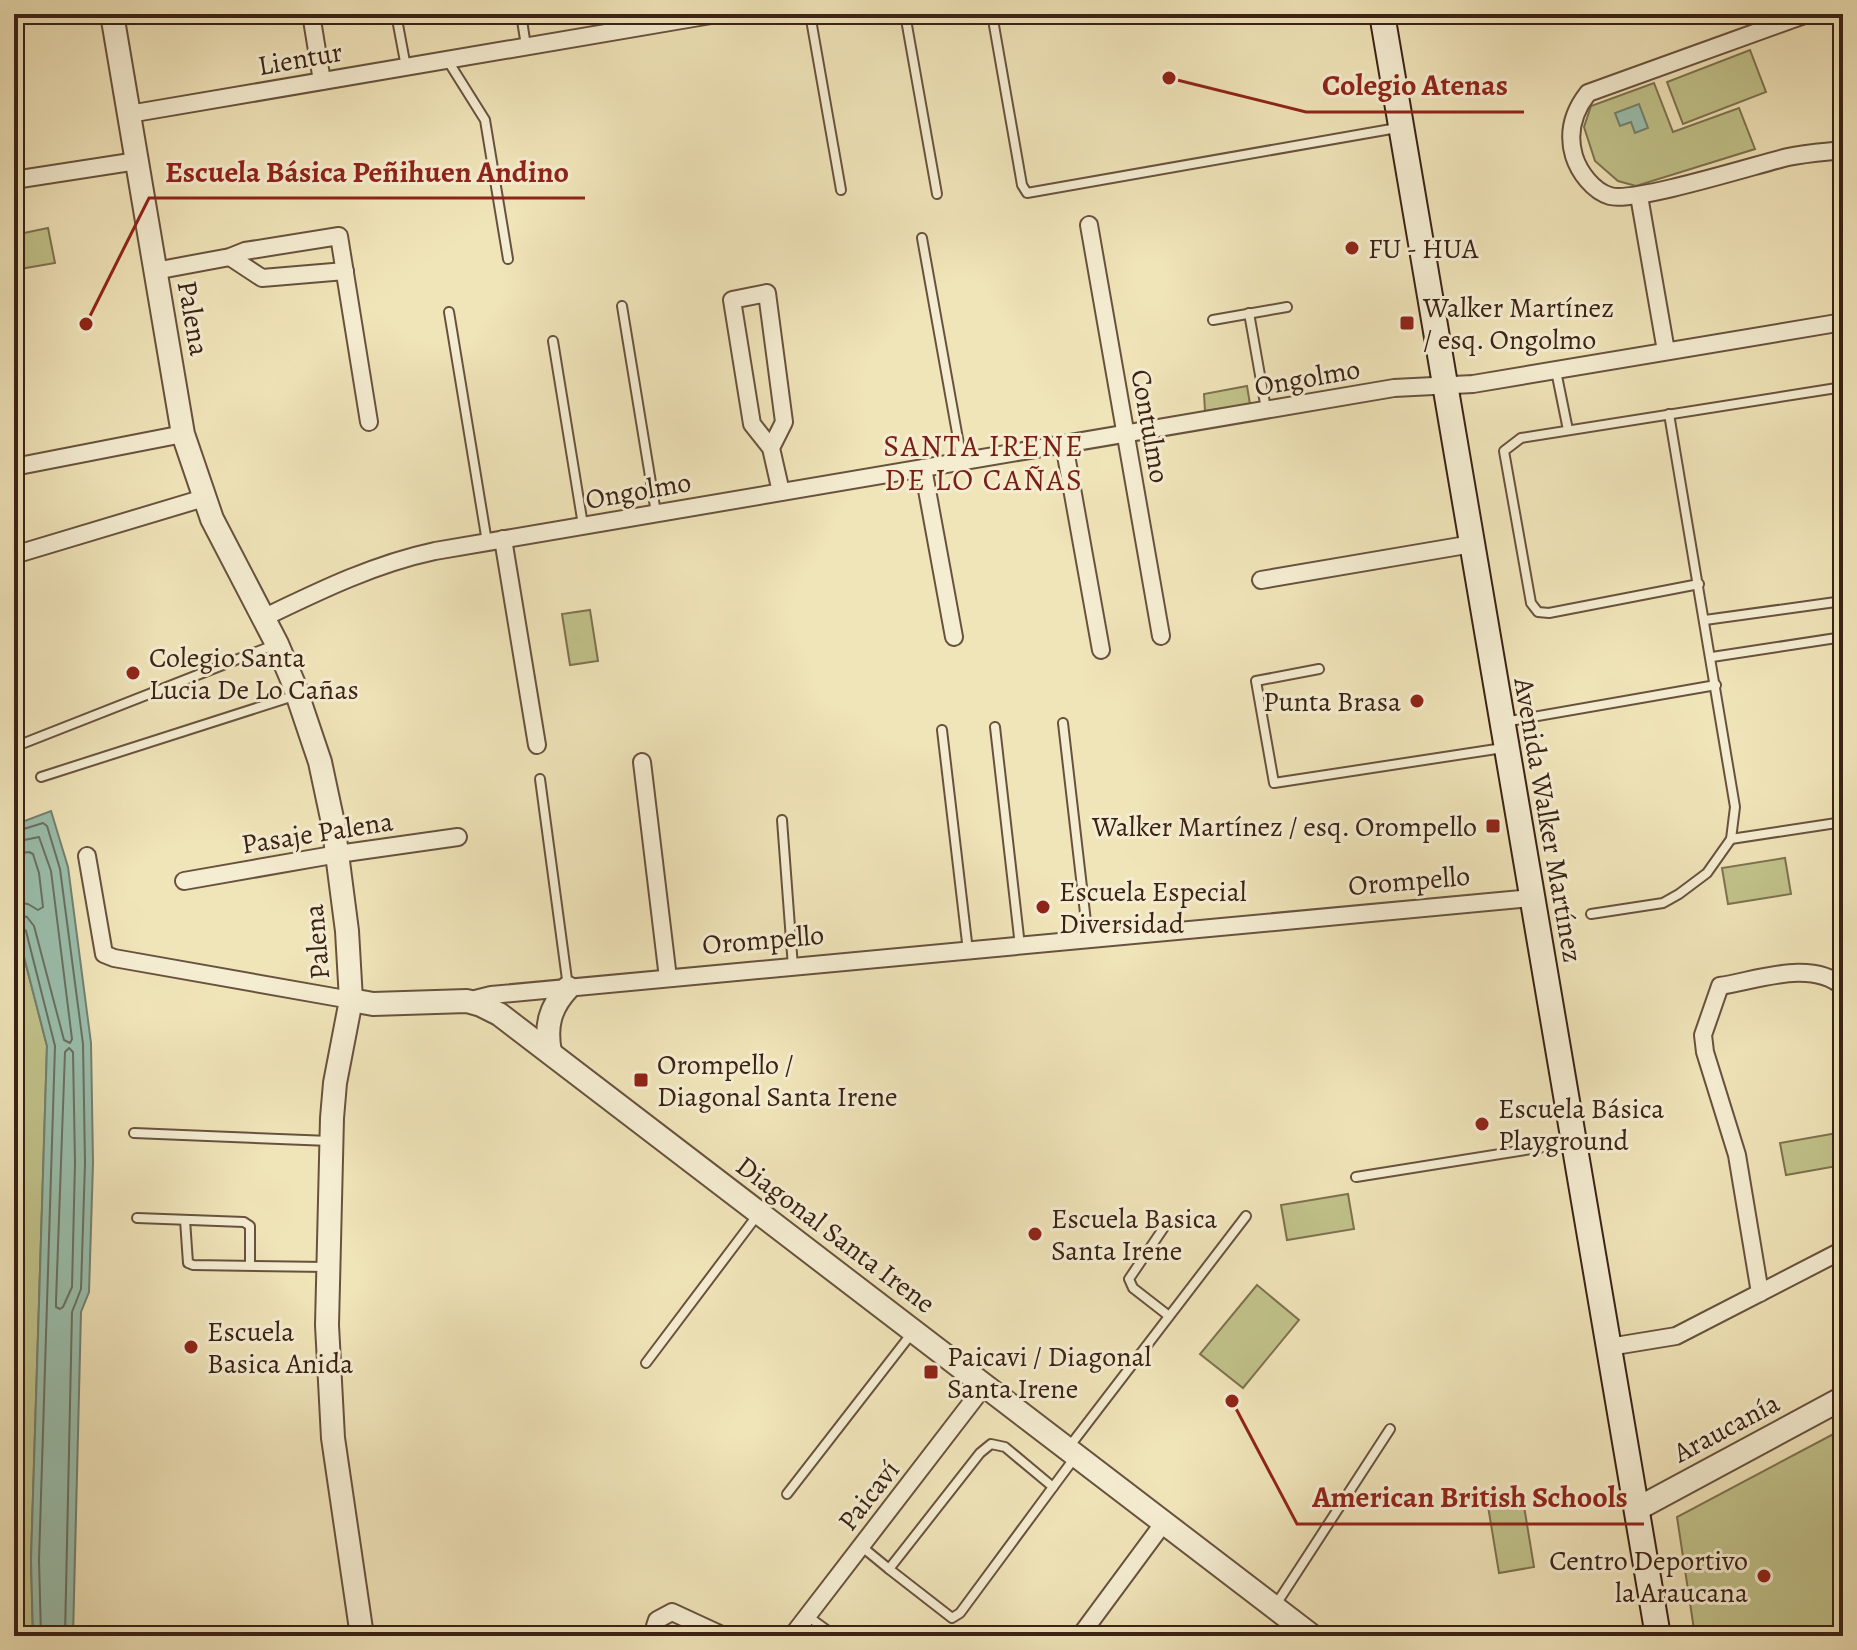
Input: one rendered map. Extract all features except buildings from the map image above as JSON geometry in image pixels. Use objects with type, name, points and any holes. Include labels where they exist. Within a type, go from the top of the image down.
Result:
[{"type":"main road","name":"Avenida Walker Martínez","points":[[1382,14],[1658,1636]]},
{"type":"street","name":"Palena","points":[[112,14],[183,434],[204,498],[227,550],[277,644],[298,695],[323,777],[338,854],[351,1000],[335,1083],[326,1267],[327,1341],[333,1438],[362,1636]]},
{"type":"street","points":[[311,14],[322,81]]},
{"type":"street","name":"Lientur","points":[[129,114],[526,46],[620,22],[717,14]]},
{"type":"street","points":[[1807,14],[1588,93],[1572,124],[1575,160],[1589,182],[1600,190],[1611,196],[1639,196],[1793,156],[1843,150]]},
{"type":"street","points":[[14,180],[137,161]]},
{"type":"street","points":[[1639,196],[1666,351]]},
{"type":"street","name":"Contulmo","points":[[1089,225],[1161,636]]},
{"type":"street","name":"Palena","points":[[155,271],[230,257],[245,251],[339,236],[369,422]]},
{"type":"street","name":"Palena","points":[[230,257],[262,278],[345,271]]},
{"type":"street","points":[[771,448],[784,422],[767,293],[732,300],[752,424],[771,448],[781,492]]},
{"type":"street","name":"Ongolmo","points":[[263,618],[385,563],[495,540],[1403,387],[1473,384],[1843,322]]},
{"type":"street","points":[[14,467],[183,434]]},
{"type":"street","points":[[1064,444],[1101,650]]},
{"type":"street","points":[[923,468],[954,637]]},
{"type":"street","points":[[14,555],[204,498]]},
{"type":"street","points":[[495,540],[537,745]]},
{"type":"street","points":[[1261,580],[1472,544]]},
{"type":"street","points":[[642,762],[668,978]]},
{"type":"street","name":"Pasaje Palena","points":[[184,881],[458,837]]},
{"type":"street","name":"Orompello","points":[[87,856],[104,954],[373,1004],[467,1001],[491,995],[1532,898]]},
{"type":"street","points":[[1760,1293],[1737,1155],[1705,1052],[1703,1035],[1720,986],[1806,971],[1830,978],[1843,987]]},
{"type":"street","points":[[550,1052],[548,1020],[554,1005],[568,988]]},
{"type":"street","name":"Diagonal Santa Irene","points":[[467,1001],[499,1014],[550,1052],[1312,1636]]},
{"type":"street","points":[[1609,1347],[1676,1336],[1843,1250]]},
{"type":"street","name":"Paicaví","points":[[792,1636],[985,1385]]},
{"type":"street","name":"Araucanía","points":[[1637,1509],[1843,1398]]},
{"type":"street","points":[[1080,1636],[1165,1521]]},
{"type":"street","points":[[657,1636],[657,1620],[672,1612],[724,1636]]},
{"type":"lane","points":[[396,14],[406,67]]},
{"type":"lane","points":[[521,14],[526,46]]},
{"type":"lane","points":[[810,14],[841,190]]},
{"type":"lane","points":[[905,14],[937,194]]},
{"type":"lane","points":[[992,14],[1022,185],[1027,193],[1401,128]]},
{"type":"lane","points":[[447,60],[485,120],[508,259]]},
{"type":"lane","points":[[922,238],[962,461]]},
{"type":"lane","points":[[622,306],[656,513]]},
{"type":"lane","points":[[1213,320],[1287,307]]},
{"type":"lane","points":[[449,312],[495,540]]},
{"type":"lane","points":[[1249,313],[1266,410]]},
{"type":"lane","points":[[553,341],[583,525]]},
{"type":"lane","points":[[1556,370],[1568,430]]},
{"type":"lane","points":[[1699,584],[1549,613],[1538,612],[1531,603],[1504,451],[1521,438],[1843,387]]},
{"type":"lane","points":[[1591,914],[1663,903],[1671,899],[1707,873],[1731,839],[1735,807],[1669,414]]},
{"type":"lane","points":[[1705,620],[1843,601]]},
{"type":"lane","points":[[1712,657],[1843,637]]},
{"type":"lane","points":[[14,747],[277,644]]},
{"type":"lane","points":[[1319,669],[1256,681],[1274,783],[1507,748]]},
{"type":"lane","points":[[1502,722],[1716,685]]},
{"type":"lane","points":[[41,777],[298,695]]},
{"type":"lane","points":[[1063,723],[1088,940]]},
{"type":"lane","points":[[995,727],[1020,946]]},
{"type":"lane","points":[[942,730],[968,951]]},
{"type":"lane","points":[[540,779],[568,988]]},
{"type":"lane","points":[[782,820],[793,967]]},
{"type":"lane","points":[[1731,839],[1843,822]]},
{"type":"lane","points":[[134,1133],[331,1141]]},
{"type":"lane","points":[[1356,1177],[1574,1143]]},
{"type":"lane","points":[[646,1363],[759,1213]]},
{"type":"lane","points":[[861,1546],[952,1618],[960,1613],[1053,1487],[1072,1451],[1169,1316],[1246,1216]]},
{"type":"lane","points":[[137,1218],[244,1222],[250,1226],[250,1265]]},
{"type":"lane","points":[[185,1220],[188,1263],[193,1265],[326,1267]]},
{"type":"lane","points":[[1169,1220],[1129,1279],[1133,1288],[1169,1316]]},
{"type":"lane","points":[[787,1494],[914,1331]]},
{"type":"lane","points":[[1274,1607],[1390,1429]]},
{"type":"lane","points":[[889,1569],[985,1447],[998,1444],[1005,1447],[1053,1487]]},
{"type":"lane","points":[[806,1615],[835,1636]]},
{"type":"green space","points":[[1750,50],[1766,92],[1683,124],[1667,82]]},
{"type":"green space","points":[[1654,83],[1673,132],[1739,108],[1755,149],[1636,186],[1618,181],[1595,161],[1584,127],[1591,106]]},
{"type":"green space","points":[[48,228],[55,263],[14,270],[14,235]]},
{"type":"green space","points":[[1247,386],[1250,404],[1205,411],[1204,394]]},
{"type":"green space","points":[[590,610],[598,661],[570,665],[562,614]]},
{"type":"green space","points":[[1785,858],[1791,894],[1728,904],[1722,868]]},
{"type":"green space","points":[[14,918],[47,1046],[31,1560],[33,1636],[15,1636],[14,1609]]},
{"type":"green space","points":[[1843,1132],[1843,1165],[1786,1175],[1780,1143]]},
{"type":"green space","points":[[1348,1194],[1354,1229],[1287,1240],[1281,1205]]},
{"type":"green space","points":[[1257,1285],[1299,1320],[1243,1388],[1200,1354]]},
{"type":"green space","name":"Centro Deportivo la Araucana","points":[[1843,1429],[1843,1636],[1695,1636],[1677,1517]]},
{"type":"green space","points":[[1523,1500],[1534,1567],[1499,1573],[1488,1506]]},
{"type":"water","points":[[1639,104],[1648,128],[1635,133],[1631,122],[1620,126],[1615,113]]},
{"type":"water","points":[[51,811],[68,867],[91,1043],[93,1163],[89,1292],[81,1312],[73,1636],[33,1636],[31,1560],[47,1046],[14,918],[14,825]]},
{"type":"place","name":"Colegio Atenas","points":[[1169,78]]},
{"type":"place","name":"FU - HUA","points":[[1352,248]]},
{"type":"place","name":"Walker Martínez / esq. Ongolmo","points":[[1407,323]]},
{"type":"place","name":"Escuela Básica Peñihuen Andino","points":[[86,324]]},
{"type":"place","name":"Colegio Santa Lucia De Lo Cañas","points":[[133,673]]},
{"type":"place","name":"Punta Brasa","points":[[1417,701]]},
{"type":"place","name":"Walker Martínez / esq. Orompello","points":[[1493,826]]},
{"type":"place","name":"Escuela Especial Diversidad","points":[[1043,907]]},
{"type":"place","name":"Orompello / Diagonal Santa Irene","points":[[641,1080]]},
{"type":"place","name":"Escuela Básica Playground","points":[[1482,1124]]},
{"type":"place","name":"Escuela Basica Santa Irene","points":[[1035,1234]]},
{"type":"place","name":"Escuela Basica Anida","points":[[191,1347]]},
{"type":"place","name":"Paicavi / Diagonal Santa Irene","points":[[931,1372]]},
{"type":"place","name":"American British Schools","points":[[1232,1401]]},
{"type":"place","name":"Centro Deportivo la Araucana","points":[[1764,1576]]},
{"type":"district","name":"SANTA IRENE DE LO CAÑAS","points":[[984,463]]}]
